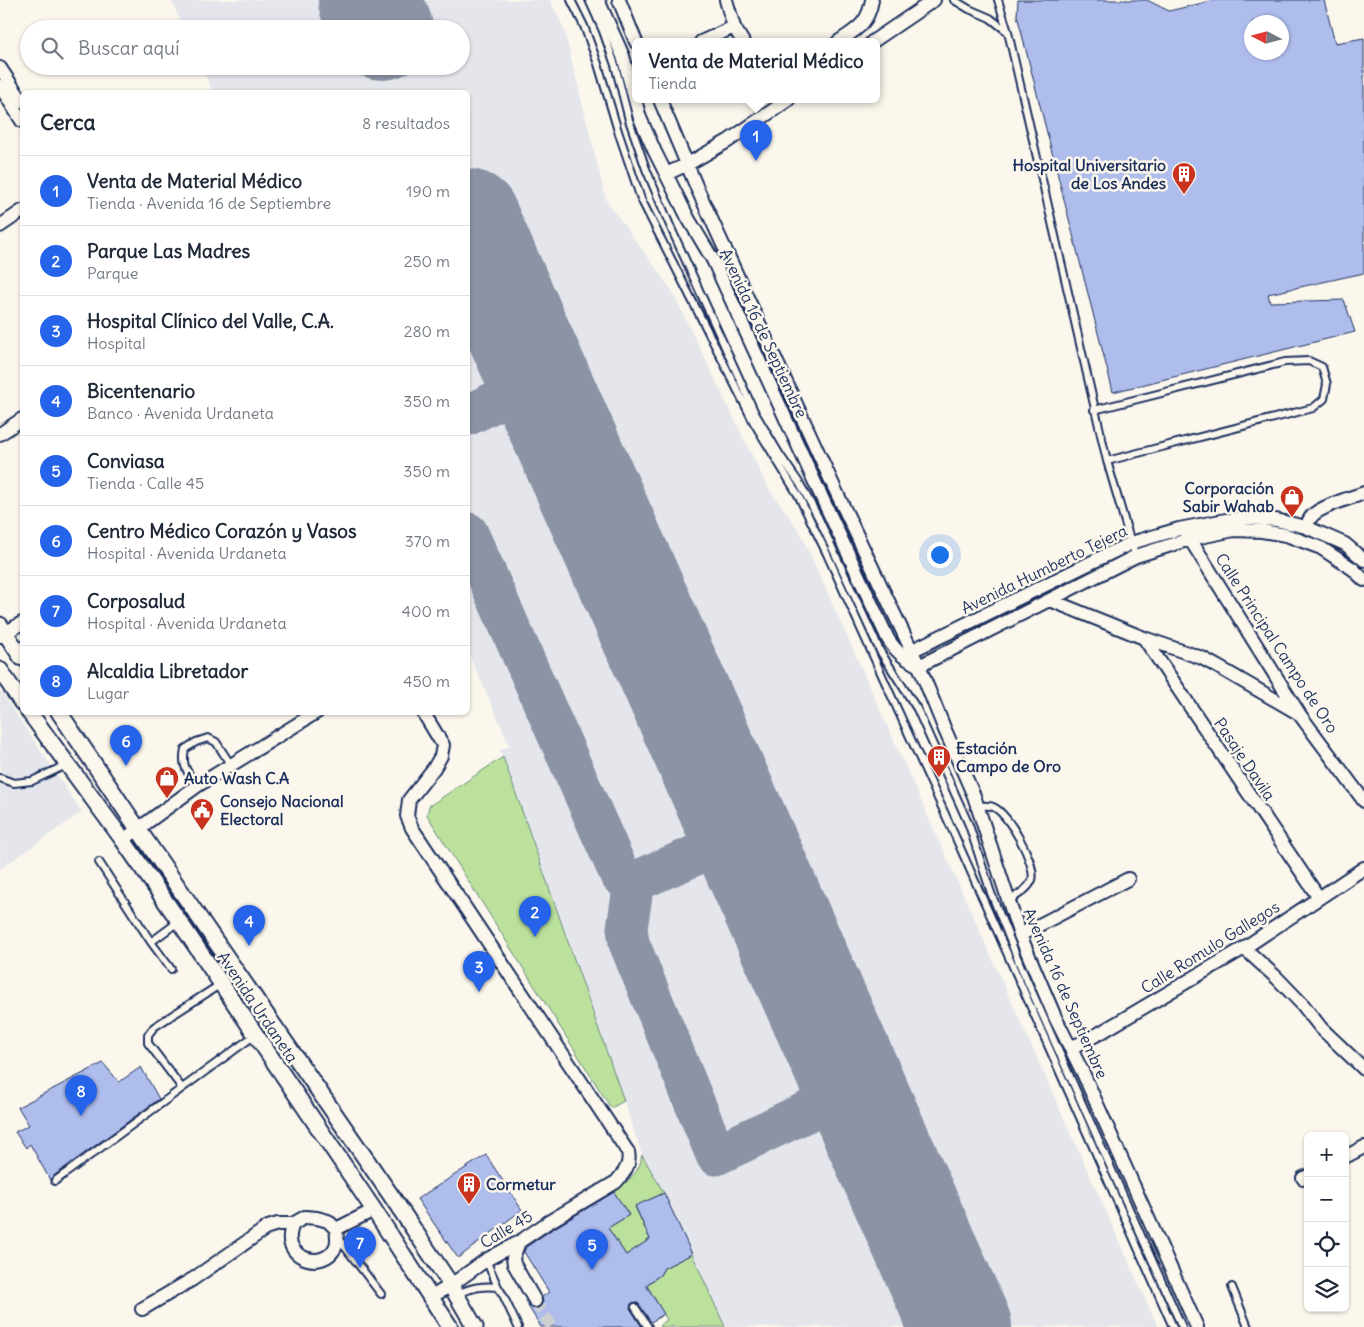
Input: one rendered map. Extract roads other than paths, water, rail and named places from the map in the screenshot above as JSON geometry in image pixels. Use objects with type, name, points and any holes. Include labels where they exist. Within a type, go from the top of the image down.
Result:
[{"type":"street","name":"Avenida 16 de Septiembre","points":[[598,0],[623,56],[632,89]]},
{"type":"street","points":[[618,0],[634,38]]},
{"type":"street","points":[[726,0],[734,27],[741,38]]},
{"type":"street","points":[[844,38],[862,25],[870,13],[872,0]]},
{"type":"street","points":[[878,38],[934,0]]},
{"type":"street","points":[[710,38],[734,27]]},
{"type":"street","points":[[0,68],[20,98]]},
{"type":"street","points":[[0,86],[20,117]]},
{"type":"street","name":"Avenida 16 de Septiembre","points":[[636,103],[640,118],[666,174],[688,218],[713,260],[888,639],[898,653],[920,666]]},
{"type":"street","name":"Avenida 16 de Septiembre","points":[[661,103],[718,232],[911,651],[920,666],[978,806],[1020,935],[1055,1017],[1071,1048],[1197,1327]]},
{"type":"street","points":[[666,174],[688,164],[728,141],[784,103]]},
{"type":"street","points":[[0,226],[20,212]]},
{"type":"street","points":[[0,434],[20,420]]},
{"type":"street","points":[[1306,526],[1316,512],[1364,493]]},
{"type":"street","name":"Avenida Humberto Tejera","points":[[911,651],[1131,543],[1179,529],[1226,520],[1250,518],[1276,520],[1306,526],[1345,544],[1364,560]]},
{"type":"street","name":"Calle Principal Campo de Oro","points":[[1179,529],[1190,539],[1300,715],[1364,800]]},
{"type":"street","name":"Avenida Humberto Tejera","points":[[920,666],[1136,556],[1190,539],[1234,530],[1262,531],[1286,535],[1321,548],[1353,569],[1364,580]]},
{"type":"street","points":[[1050,600],[1144,638],[1202,658],[1300,715]]},
{"type":"street","points":[[20,624],[2,631],[20,655]]},
{"type":"street","name":"Pasaje Davila","points":[[1144,638],[1319,898]]},
{"type":"street","points":[[2,676],[20,700]]},
{"type":"street","name":"Avenida Urdaneta","points":[[31,715],[123,840],[179,921],[374,1210],[449,1327]]},
{"type":"street","name":"Avenida Urdaneta","points":[[61,715],[390,1194],[475,1327]]},
{"type":"street","points":[[123,840],[197,786],[311,715]]},
{"type":"street","name":"Calle 45","points":[[425,715],[443,745],[441,756],[434,768],[409,800],[407,816],[412,828],[628,1152],[629,1162],[624,1174],[616,1182],[519,1242],[486,1260],[453,1290],[430,1298]]},
{"type":"street","name":"Calle Romulo Gallegos","points":[[1071,1048],[1100,1033],[1244,948],[1364,868]]},
{"type":"street","points":[[1020,935],[1128,879]]},
{"type":"street","points":[[1244,948],[1278,978],[1321,1028],[1364,1069]]},
{"type":"street","points":[[1349,1155],[1364,1147]]},
{"type":"street","points":[[337,1233],[374,1210]]},
{"type":"street","points":[[142,1309],[192,1279],[268,1228],[278,1224],[293,1224],[305,1217],[328,1221],[337,1233],[335,1248],[327,1257],[316,1260],[306,1259],[296,1253],[291,1244],[290,1236],[293,1224]]},
{"type":"street","points":[[519,1242],[513,1258],[514,1264],[535,1301]]},
{"type":"lane","points":[[571,0],[584,26],[598,64],[641,199],[750,416],[798,495],[826,552],[955,836],[1173,1327]]},
{"type":"lane","points":[[589,0],[615,66],[631,128],[670,228],[755,413],[800,484],[818,518],[880,651],[917,709],[969,824],[991,893],[1021,967],[1182,1327]]},
{"type":"lane","points":[[954,0],[990,18],[1008,32]]},
{"type":"lane","points":[[998,0],[1008,32],[1106,461],[1136,556]]},
{"type":"lane","points":[[1094,410],[1285,362],[1310,361],[1322,367],[1327,384],[1324,399],[1313,408],[1106,461]]},
{"type":"lane","points":[[197,786],[185,768],[183,759],[185,749],[196,742],[208,738],[216,742],[231,766]]},
{"type":"lane","points":[[0,778],[14,783],[32,781],[66,765]]},
{"type":"lane","points":[[978,806],[993,806],[999,810],[1010,822],[1030,860],[1032,878],[1028,887],[1009,901]]},
{"type":"lane","points":[[99,862],[151,942],[171,969]]},
{"type":"lane","points":[[151,942],[179,921]]},
{"type":"lane","points":[[182,1088],[148,1043],[148,1035],[154,1027],[222,984]]},
{"type":"lane","points":[[55,1181],[256,1035]]},
{"type":"lane","points":[[337,1233],[381,1294]]},
{"type":"lane","points":[[486,1260],[518,1327]]},
{"type":"lane","points":[[453,1290],[483,1286],[498,1287]]},
{"type":"lane","points":[[1232,1287],[1248,1327]]},
{"type":"lane","points":[[635,1306],[648,1327]]},
{"type":"tunnel","points":[[535,1301],[552,1327]]},
{"type":"place","name":"Venta de Material Médico","points":[[756,161]]},
{"type":"place","name":"Hospital Universitario de Los Andes","points":[[1184,195]]},
{"type":"place","name":"Corporación Sabir Wahab","points":[[1292,518]]},
{"type":"place","name":"Centro Médico Corazón y Vasos","points":[[126,766]]},
{"type":"place","name":"Estación Campo de Oro","points":[[939,778]]},
{"type":"place","name":"Auto Wash C.A","points":[[167,799]]},
{"type":"place","name":"Consejo Nacional Electoral","points":[[202,831]]},
{"type":"place","name":"Parque Las Madres","points":[[535,937]]},
{"type":"place","name":"Bicentenario","points":[[249,946]]},
{"type":"place","name":"Hospital Clínico del Valle, C.A.","points":[[479,992]]},
{"type":"place","name":"Alcaldia Libretador","points":[[81,1116]]},
{"type":"place","name":"Cormetur","points":[[469,1205]]},
{"type":"place","name":"Corposalud","points":[[360,1268]]},
{"type":"place","name":"Conviasa","points":[[592,1270]]}]
